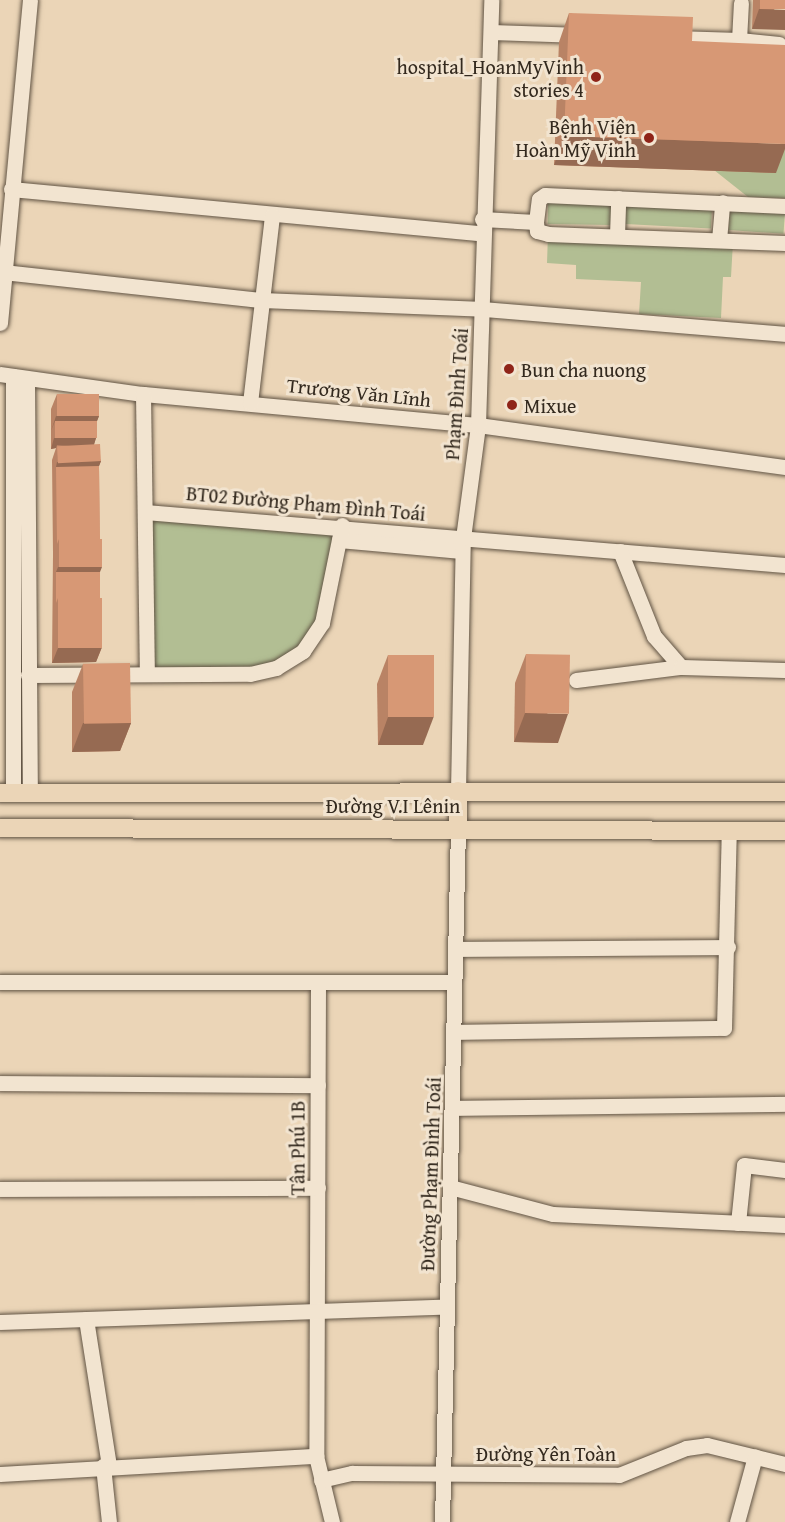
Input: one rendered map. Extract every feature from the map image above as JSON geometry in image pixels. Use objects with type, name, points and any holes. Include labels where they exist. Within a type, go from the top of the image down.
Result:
[{"type":"main road","points":[[458,791],[458,828]]},
{"type":"main road","name":"Đường V.I Lênin","points":[[14,793],[785,792]]},
{"type":"main road","name":"Đường V.I Lênin","points":[[0,828],[785,831]]},
{"type":"street","points":[[0,323],[2,264],[30,0]]},
{"type":"street","name":"Phạm Đình Toái","points":[[458,791],[463,544],[478,425],[483,309],[481,226],[491,0]]},
{"type":"street","points":[[739,40],[741,3]]},
{"type":"street","points":[[491,32],[597,36]]},
{"type":"street","points":[[656,37],[779,44]]},
{"type":"street","points":[[11,189],[272,215],[481,226],[536,222]]},
{"type":"street","points":[[785,206],[544,195],[539,199],[536,222],[537,231],[548,234],[785,243]]},
{"type":"street","points":[[617,236],[618,198]]},
{"type":"street","points":[[718,240],[722,202]]},
{"type":"street","points":[[250,403],[272,215]]},
{"type":"street","points":[[2,264],[262,300],[483,309],[785,334]]},
{"type":"street","points":[[13,376],[6,503],[14,793]]},
{"type":"street","points":[[13,376],[28,675],[14,793]]},
{"type":"street","name":"Trương Văn Lĩnh","points":[[13,376],[143,394],[478,425],[785,467]]},
{"type":"street","points":[[143,394],[147,672]]},
{"type":"street","name":"BT02 Đường Phạm Đình Toái","points":[[145,512],[463,544],[620,551],[785,565]]},
{"type":"street","points":[[28,675],[147,672],[250,674],[295,658],[322,623],[341,533]]},
{"type":"street","points":[[620,551],[654,636],[681,667]]},
{"type":"street","points":[[576,680],[681,667],[785,670]]},
{"type":"street","name":"Đường Phạm Đình Toái","points":[[442,1522],[456,1032],[454,982],[458,828]]},
{"type":"street","points":[[456,1032],[722,1029],[728,1021],[729,830]]},
{"type":"street","points":[[455,949],[728,947]]},
{"type":"street","points":[[0,982],[318,984],[454,982]]},
{"type":"street","name":"Tân Phú 1B","points":[[318,984],[316,1456],[332,1522]]},
{"type":"street","points":[[0,1083],[318,1085]]},
{"type":"street","points":[[453,1108],[785,1104]]},
{"type":"street","points":[[738,1223],[744,1165],[785,1170]]},
{"type":"street","points":[[450,1186],[544,1213],[785,1226]]},
{"type":"street","points":[[0,1189],[318,1188]]},
{"type":"street","points":[[0,1322],[447,1306]]},
{"type":"street","points":[[86,1320],[106,1466],[110,1522]]},
{"type":"street","name":"Đường Yên Toàn","points":[[321,1480],[352,1473],[619,1476],[686,1448],[707,1445],[785,1464]]},
{"type":"street","points":[[0,1474],[106,1466],[316,1456]]},
{"type":"street","points":[[737,1522],[755,1456]]},
{"type":"green space","points":[[785,115],[785,198],[748,197],[714,170],[776,172]]},
{"type":"green space","points":[[548,203],[612,204],[612,225],[548,224]]},
{"type":"green space","points":[[626,206],[712,211],[711,228],[625,224]]},
{"type":"green space","points":[[730,210],[785,214],[783,234],[729,230]]},
{"type":"green space","points":[[548,234],[733,242],[731,277],[723,277],[721,318],[639,314],[641,282],[576,279],[576,265],[547,263]]},
{"type":"green space","points":[[145,512],[342,525],[322,623],[276,668],[147,672]]},
{"type":"building","points":[[760,0],[785,0],[785,9],[760,9]]},
{"type":"building","points":[[569,13],[693,17],[692,41],[785,45],[785,144],[564,136]]},
{"type":"building","points":[[57,394],[99,394],[99,416],[57,416]]},
{"type":"building","points":[[55,421],[97,421],[97,438],[55,438]]},
{"type":"building","points":[[100,444],[101,461],[58,463],[57,446]]},
{"type":"building","points":[[99,466],[100,539],[59,539],[57,544],[56,467]]},
{"type":"building","points":[[59,539],[102,539],[102,567],[59,567]]},
{"type":"building","points":[[56,572],[100,572],[100,598],[58,598],[56,603]]},
{"type":"building","points":[[58,598],[102,598],[102,648],[58,648]]},
{"type":"building","points":[[526,654],[570,655],[569,714],[525,713]]},
{"type":"building","points":[[388,655],[434,655],[434,717],[388,717]]},
{"type":"building","points":[[130,663],[131,723],[84,724],[83,664]]},
{"type":"place","name":"hospital_HoanMyVinh stories 4","points":[[596,77]]},
{"type":"place","name":"Bệnh Viện Hoàn Mỹ Vinh","points":[[649,138]]},
{"type":"place","name":"Bun cha nuong","points":[[509,369]]},
{"type":"place","name":"Mixue","points":[[512,405]]}]
